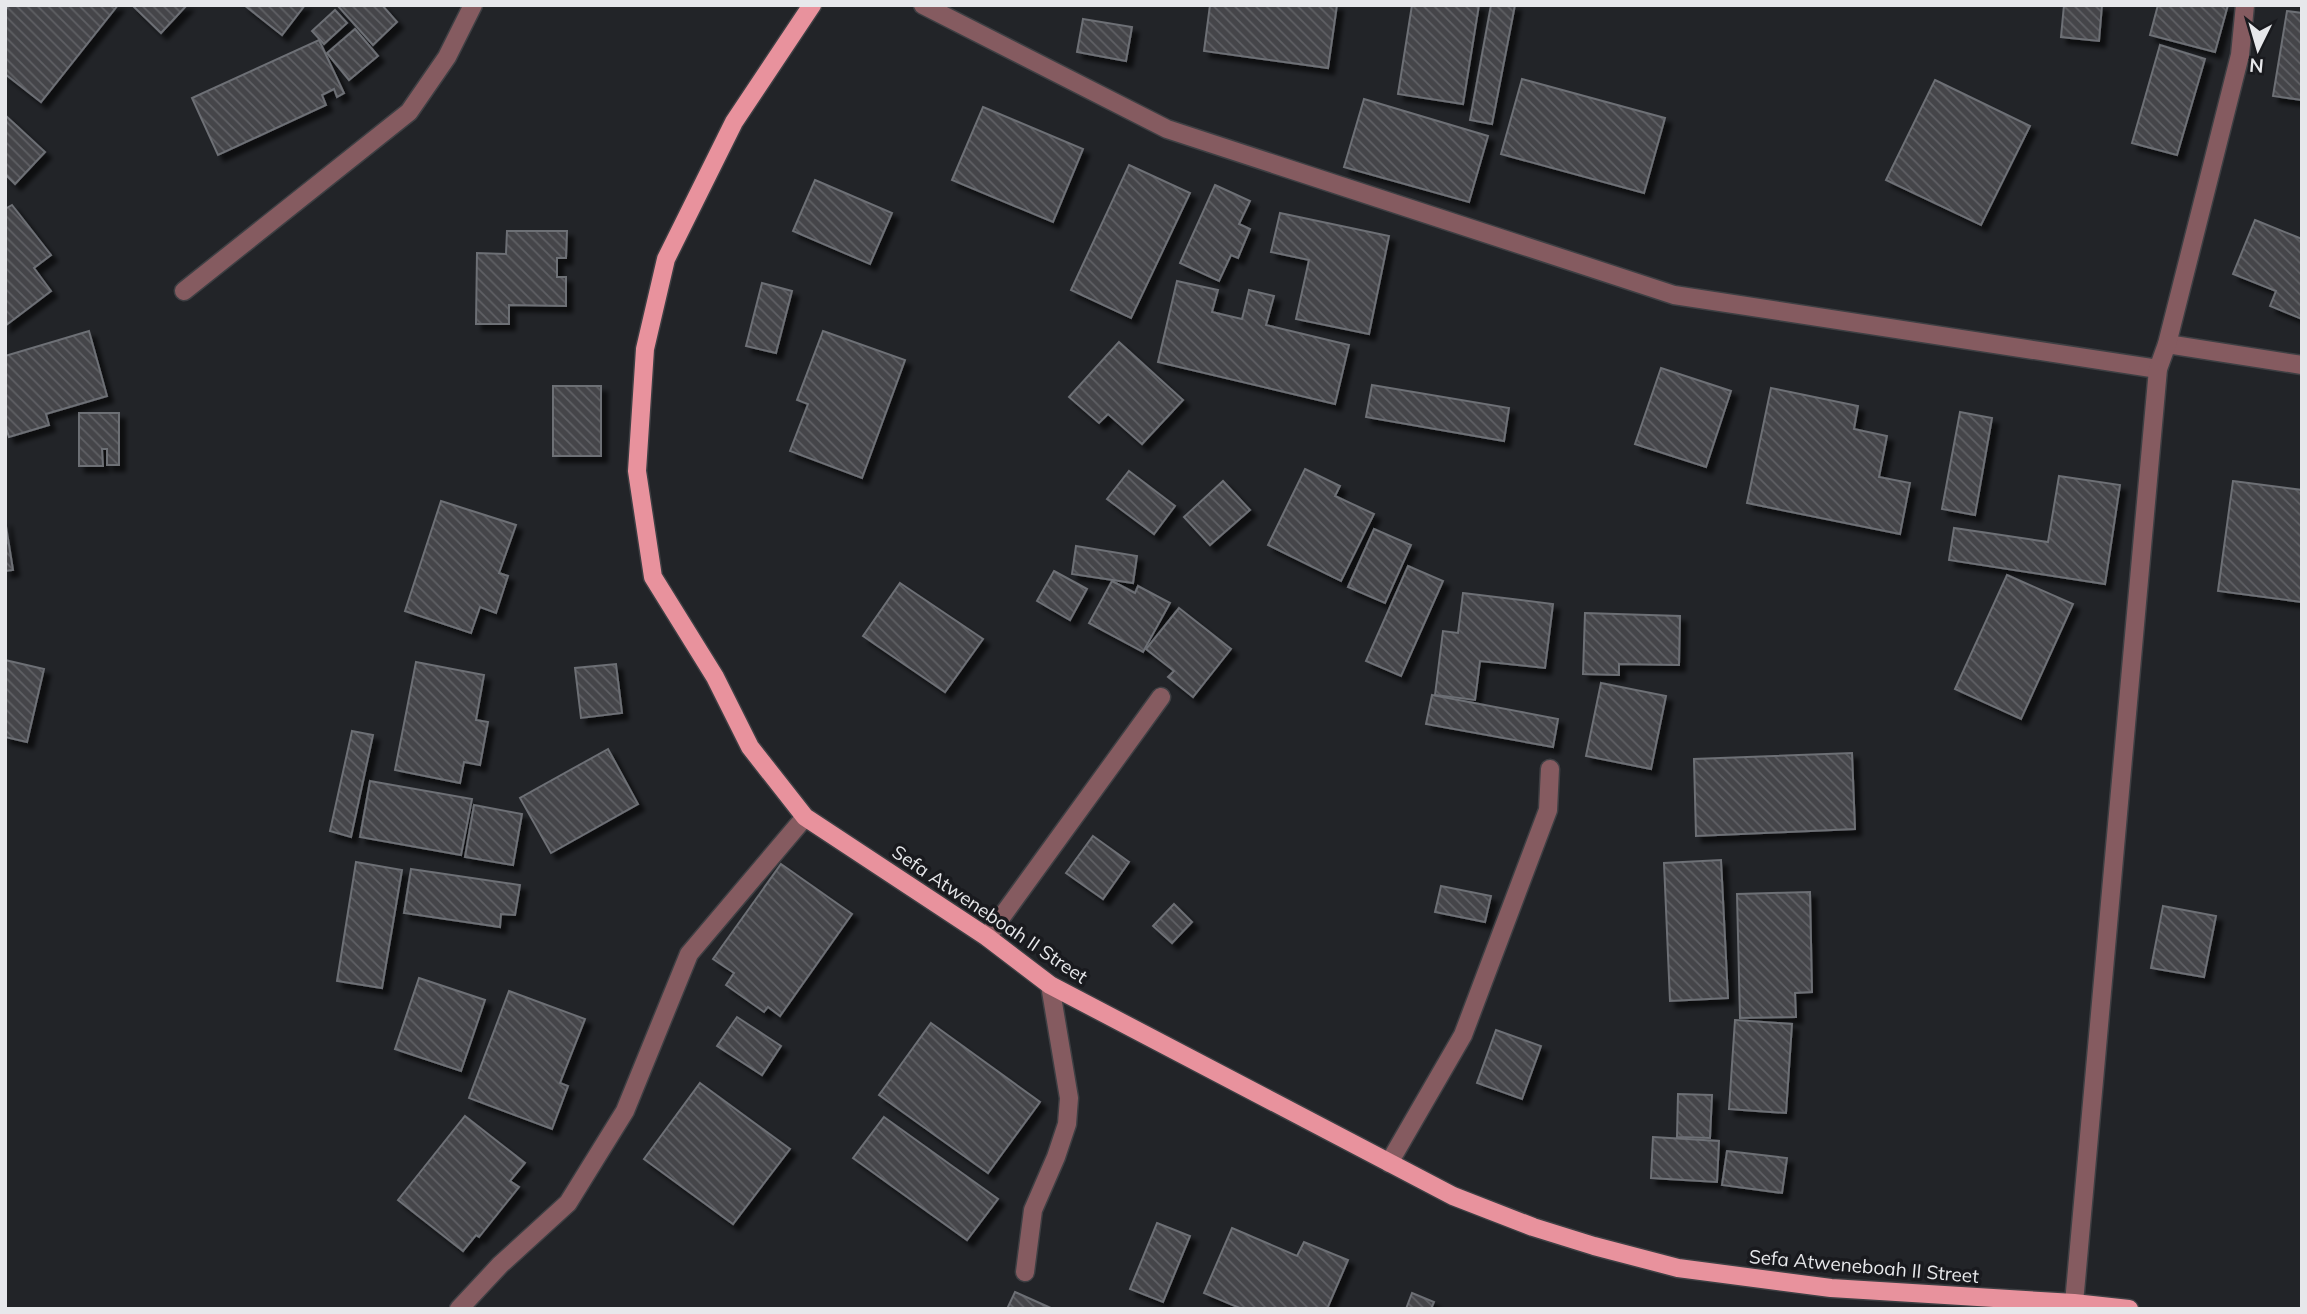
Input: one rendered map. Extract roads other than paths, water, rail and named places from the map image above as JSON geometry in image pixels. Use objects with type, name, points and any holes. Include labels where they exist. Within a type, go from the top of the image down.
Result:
[{"type":"main road","name":"Sefa Atweneboah II Street","points":[[812,5],[734,122],[666,259],[645,349],[637,471],[653,577],[715,677],[750,747],[806,817],[987,937],[1050,985],[1453,1196],[1533,1227],[1678,1268],[1831,1288],[2074,1303],[2129,1309]]},
{"type":"street","points":[[184,291],[409,112],[447,57],[473,5]]},
{"type":"street","points":[[923,5],[1167,129],[1674,295],[2158,369]]},
{"type":"street","points":[[2074,1303],[2158,369],[2240,55],[2245,5]]},
{"type":"street","points":[[2166,344],[2302,365]]},
{"type":"street","points":[[987,937],[1161,697]]},
{"type":"street","points":[[1389,1163],[1462,1035],[1548,810],[1550,769]]},
{"type":"street","points":[[459,1309],[500,1265],[568,1203],[625,1111],[689,954],[806,817]]},
{"type":"street","points":[[1025,1272],[1033,1210],[1067,1124],[1069,1098],[1050,985]]}]
